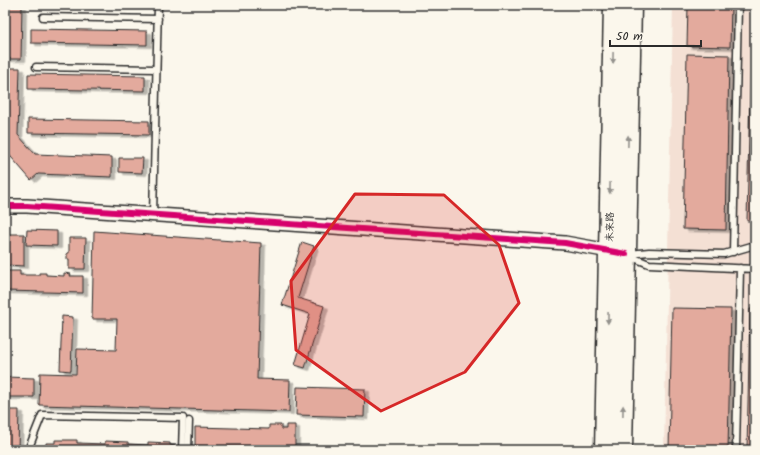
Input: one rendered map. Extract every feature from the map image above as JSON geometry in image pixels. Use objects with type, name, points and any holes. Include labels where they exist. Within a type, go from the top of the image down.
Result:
[{"type":"main road","name":"未来路","points":[[614,5],[617,253],[622,450]]},
{"type":"main road","name":"未来路","points":[[605,450],[631,5]]},
{"type":"street","points":[[5,206],[27,206],[565,243],[617,253]]},
{"type":"lane","points":[[153,215],[158,5]]},
{"type":"lane","points":[[733,252],[738,5]]},
{"type":"lane","points":[[43,17],[158,19]]},
{"type":"lane","points":[[36,67],[156,68]]},
{"type":"lane","points":[[617,253],[649,252],[724,254],[755,245]]},
{"type":"lane","points":[[617,253],[649,264],[755,269]]},
{"type":"lane","points":[[736,450],[740,268]]},
{"type":"lane","points":[[30,450],[30,445],[42,415],[183,418],[182,450]]},
{"type":"lane","points":[[188,450],[189,421]]},
{"type":"highlighted area","points":[[355,194],[444,195],[499,245],[519,303],[465,372],[381,411],[296,350],[291,281]]},
{"type":"shaded area","points":[[673,5],[755,5],[755,450],[664,450]]},
{"type":"building","points":[[5,5],[22,5],[21,59],[5,59]]},
{"type":"building","points":[[688,5],[731,5],[730,47],[687,46]]},
{"type":"building","points":[[752,5],[755,5],[755,221],[747,221]]},
{"type":"building","points":[[31,29],[147,31],[147,45],[31,43]]},
{"type":"building","points":[[687,54],[729,55],[726,230],[683,229]]},
{"type":"building","points":[[5,68],[20,68],[18,135],[35,154],[112,157],[112,177],[38,174],[31,180],[5,150]]},
{"type":"building","points":[[28,74],[145,76],[145,91],[28,89]]},
{"type":"building","points":[[28,119],[149,121],[149,135],[28,133]]},
{"type":"building","points":[[119,158],[143,158],[142,173],[119,172]]},
{"type":"building","points":[[27,230],[57,231],[57,246],[26,245]]},
{"type":"building","points":[[94,231],[261,243],[257,379],[290,380],[289,412],[39,405],[40,373],[76,374],[77,349],[116,350],[117,319],[92,319]]},
{"type":"building","points":[[6,234],[24,234],[24,266],[6,265]]},
{"type":"building","points":[[69,238],[86,238],[85,269],[69,269],[69,259],[67,259],[67,253],[69,253]]},
{"type":"building","points":[[302,242],[314,246],[298,298],[324,306],[305,368],[295,365],[310,314],[282,305]]},
{"type":"building","points":[[6,271],[20,271],[20,275],[39,275],[39,273],[46,273],[46,275],[64,276],[64,273],[71,274],[70,276],[83,276],[83,293],[6,291]]},
{"type":"building","points":[[672,308],[731,309],[728,450],[669,450]]},
{"type":"building","points":[[750,309],[755,309],[755,450],[747,450]]},
{"type":"building","points":[[62,316],[73,317],[71,371],[60,370]]},
{"type":"building","points":[[5,377],[34,378],[34,397],[5,397]]},
{"type":"building","points":[[297,387],[365,389],[364,417],[296,415]]},
{"type":"building","points":[[5,410],[19,410],[18,450],[5,450]]},
{"type":"building","points":[[269,425],[281,425],[281,429],[286,429],[286,425],[295,425],[295,448],[195,446],[195,427],[269,429]]},
{"type":"building","points":[[55,440],[77,440],[77,443],[105,444],[105,441],[148,445],[148,442],[170,443],[170,445],[175,446],[175,450],[46,450],[46,443],[55,443]]},
{"type":"cycle path","points":[[5,206],[27,206],[565,243],[626,254]]}]
